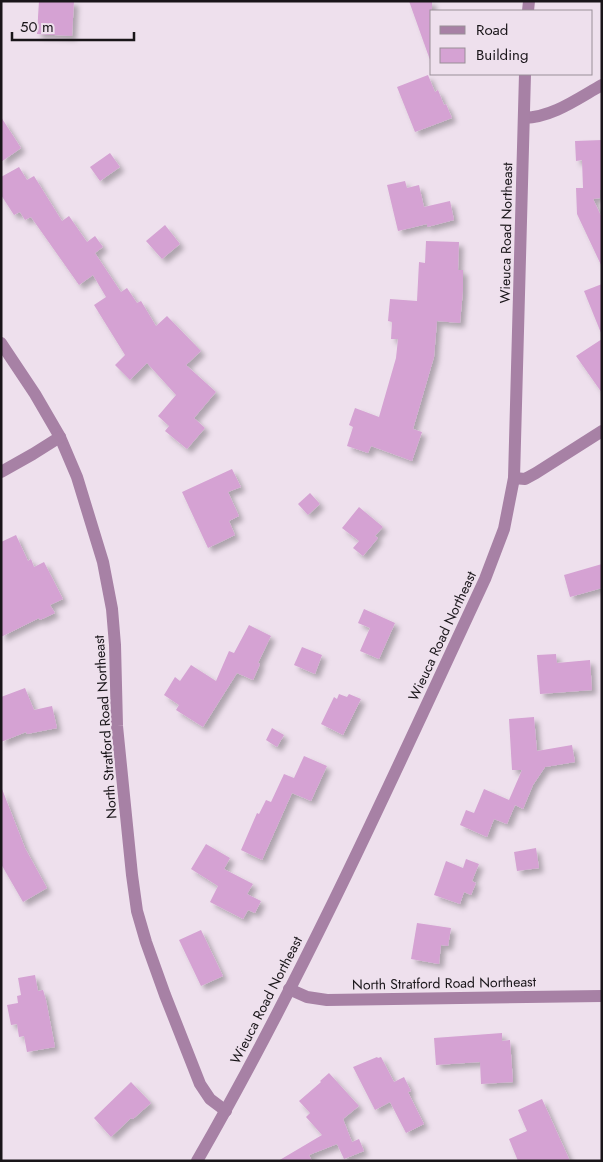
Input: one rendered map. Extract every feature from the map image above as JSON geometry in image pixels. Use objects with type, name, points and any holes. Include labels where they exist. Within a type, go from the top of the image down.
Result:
[{"type":"street","name":"Wieuca Road Northeast","points":[[197,1161],[226,1111],[348,874],[485,579],[504,529],[514,478],[525,75]]},
{"type":"street","points":[[524,118],[538,118],[549,114],[602,85]]},
{"type":"street","name":"North Stratford Road Northeast","points":[[1,343],[35,394],[60,437],[77,477],[103,562],[112,609],[116,645],[117,726],[137,911],[159,977],[200,1084],[210,1099],[226,1111]]},
{"type":"street","points":[[514,478],[525,479],[602,431]]},
{"type":"street","points":[[1,472],[60,437]]},
{"type":"street","name":"North Stratford Road Northeast","points":[[289,989],[307,997],[328,1000],[602,996]]},
{"type":"building","points":[[39,1],[74,1],[72,36],[37,34]]},
{"type":"building","points":[[409,1],[432,1],[432,10],[430,10],[430,60]]},
{"type":"building","points":[[428,75],[435,92],[438,90],[452,118],[415,132],[397,87]]},
{"type":"building","points":[[1,117],[21,148],[1,162]]},
{"type":"building","points":[[602,140],[602,190],[600,190],[600,198],[593,199],[602,218],[602,267],[577,214],[576,188],[583,188],[582,160],[576,161],[575,141]]},
{"type":"building","points":[[110,153],[120,167],[100,181],[90,167]]},
{"type":"building","points":[[19,167],[27,180],[34,176],[62,221],[69,216],[87,242],[95,236],[103,247],[95,253],[121,292],[127,288],[137,303],[141,301],[156,326],[167,316],[201,351],[186,365],[216,392],[194,418],[205,428],[187,449],[165,431],[169,426],[158,416],[176,395],[147,363],[130,380],[115,365],[125,355],[94,305],[106,297],[93,275],[79,285],[31,217],[25,220],[20,212],[14,215],[1,195],[1,177]]},
{"type":"building","points":[[405,181],[407,188],[419,185],[424,207],[450,201],[454,220],[427,227],[427,224],[398,231],[387,185]]},
{"type":"building","points":[[165,225],[180,244],[162,259],[146,241]]},
{"type":"building","points":[[426,241],[459,242],[458,270],[463,270],[463,290],[460,323],[437,321],[434,357],[413,429],[422,432],[412,461],[371,446],[368,453],[347,446],[353,427],[349,425],[355,408],[379,417],[396,358],[398,339],[391,339],[392,322],[388,321],[390,299],[417,301],[419,262],[425,263]]},
{"type":"building","points":[[602,284],[602,333],[601,333],[584,291]]},
{"type":"building","points":[[602,339],[602,393],[576,356]]},
{"type":"building","points":[[232,469],[241,487],[228,492],[239,516],[229,521],[235,535],[208,548],[182,492]]},
{"type":"building","points":[[310,493],[320,504],[308,515],[298,504]]},
{"type":"building","points":[[359,507],[383,527],[375,536],[378,538],[363,556],[353,548],[359,541],[342,528]]},
{"type":"building","points":[[16,535],[28,561],[31,559],[34,567],[44,562],[63,599],[50,605],[55,613],[40,620],[39,618],[1,637],[1,542]]},
{"type":"building","points":[[602,564],[602,588],[570,597],[564,575]]},
{"type":"building","points":[[364,609],[395,623],[379,659],[360,651],[370,628],[358,623]]},
{"type":"building","points":[[249,625],[271,636],[258,663],[260,664],[253,680],[237,673],[203,727],[176,710],[179,705],[164,695],[175,677],[180,681],[191,665],[216,681],[229,651],[234,653]]},
{"type":"building","points":[[302,647],[322,655],[315,674],[294,665]]},
{"type":"building","points":[[556,654],[557,663],[590,660],[592,690],[540,694],[537,655]]},
{"type":"building","points":[[25,688],[34,710],[52,706],[57,728],[27,734],[26,732],[1,742],[1,697]]},
{"type":"building","points":[[339,694],[347,697],[349,694],[361,699],[343,735],[321,724],[334,697],[337,699]]},
{"type":"building","points":[[534,717],[537,751],[572,745],[575,762],[545,767],[533,785],[523,809],[515,805],[507,824],[494,819],[487,837],[460,825],[466,810],[474,813],[484,789],[509,800],[522,770],[512,770],[509,719]]},
{"type":"building","points":[[272,728],[284,735],[277,747],[266,740]]},
{"type":"building","points":[[304,756],[327,766],[311,801],[292,793],[262,860],[241,850],[257,813],[259,814],[266,800],[271,802],[284,774],[294,778]]},
{"type":"building","points":[[2,789],[25,848],[47,888],[23,902],[1,864]]},
{"type":"building","points":[[206,844],[230,858],[224,869],[253,884],[247,894],[261,901],[255,913],[248,910],[243,919],[210,902],[218,886],[191,869]]},
{"type":"building","points":[[536,848],[539,868],[517,871],[514,852]]},
{"type":"building","points":[[466,859],[479,864],[472,881],[476,883],[471,895],[464,892],[460,904],[434,895],[446,861],[463,868]]},
{"type":"building","points":[[417,923],[451,928],[448,946],[441,945],[439,964],[411,959]]},
{"type":"building","points":[[201,930],[223,976],[201,986],[179,940]]},
{"type":"building","points":[[35,975],[38,991],[43,990],[46,1000],[55,1047],[27,1052],[24,1036],[19,1037],[17,1024],[11,1025],[7,1005],[18,1003],[17,996],[21,995],[18,978]]},
{"type":"building","points":[[502,1033],[502,1041],[510,1040],[513,1082],[481,1084],[480,1062],[436,1065],[434,1038]]},
{"type":"building","points":[[381,1057],[394,1082],[404,1077],[411,1091],[408,1092],[424,1124],[406,1133],[390,1102],[375,1110],[353,1067]]},
{"type":"building","points":[[329,1073],[359,1106],[343,1119],[352,1142],[359,1139],[364,1151],[344,1159],[337,1144],[309,1155],[312,1161],[278,1161],[322,1135],[306,1117],[310,1113],[299,1101]]},
{"type":"building","points":[[131,1082],[151,1103],[133,1119],[131,1118],[111,1137],[94,1118]]},
{"type":"building","points":[[542,1099],[570,1161],[518,1161],[509,1139],[527,1131],[518,1110]]}]
